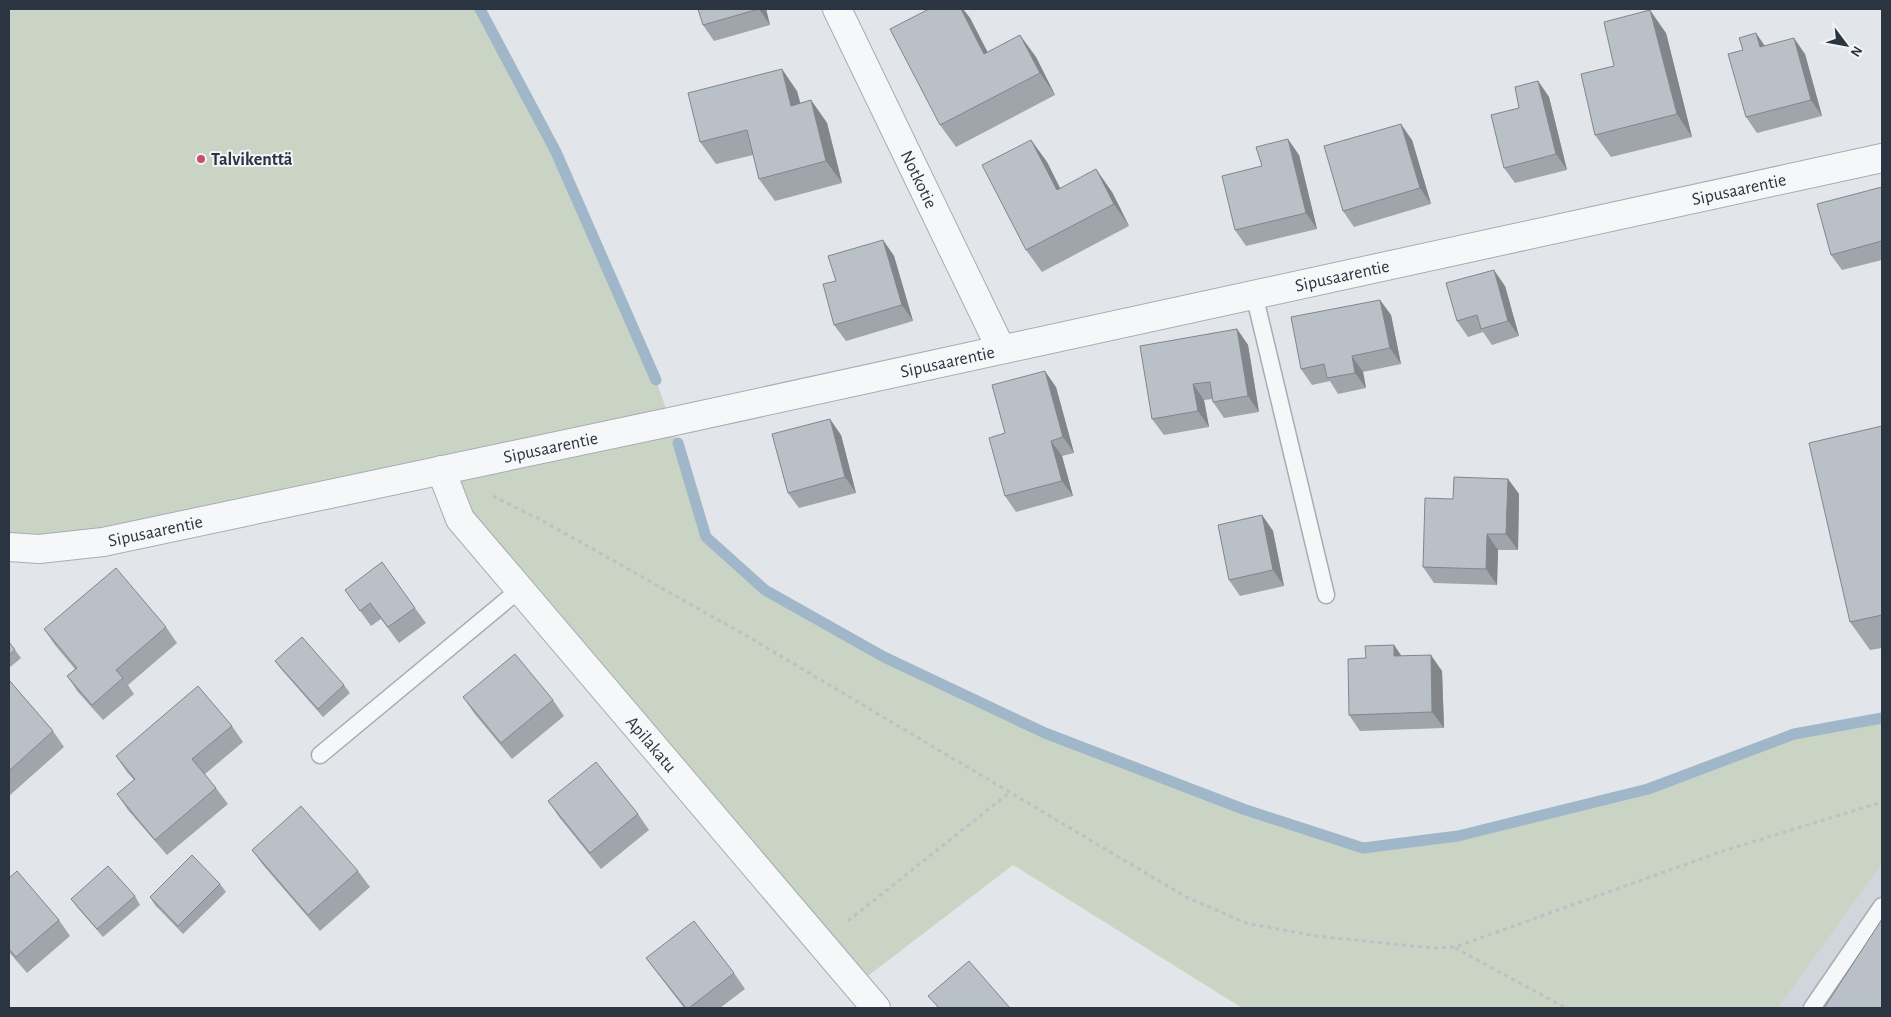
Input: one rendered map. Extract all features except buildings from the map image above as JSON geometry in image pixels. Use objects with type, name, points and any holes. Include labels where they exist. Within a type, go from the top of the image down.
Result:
[{"type":"street","name":"Notkotie","points":[[837,9],[1001,349]]},
{"type":"street","name":"Sipusaarentie","points":[[9,548],[39,549],[103,542],[1882,158]]},
{"type":"street","name":"Apilakatu","points":[[441,470],[460,519],[876,1008]]},
{"type":"lane","points":[[1254,294],[1326,595]]},
{"type":"lane","points":[[320,755],[520,589]]},
{"type":"lane","points":[[1812,1008],[1882,906]]},
{"type":"path","points":[[492,496],[543,521],[752,639],[1186,897],[1246,923],[1316,936],[1433,948],[1455,947],[1723,851],[1882,802]]},
{"type":"path","points":[[821,943],[1010,792]]},
{"type":"path","points":[[1455,947],[1566,1008]]},
{"type":"shaded area","points":[[1882,851],[1882,1008],[1775,1008]]},
{"type":"green space","points":[[9,9],[480,9],[556,152],[656,380],[678,443],[706,537],[765,590],[884,657],[1045,733],[1243,809],[1363,848],[1458,836],[1648,789],[1794,734],[1882,718],[1882,863],[1778,1008],[1242,1008],[1013,865],[856,985],[462,521],[441,470],[9,547]]},
{"type":"waterway","points":[[480,9],[556,152],[656,380]]},
{"type":"waterway","points":[[678,443],[706,537],[765,590],[884,657],[1045,733],[1243,809],[1363,848],[1458,836],[1648,789],[1794,734],[1882,718]]},
{"type":"place","name":"Talvikenttä","points":[[201,159]]}]
